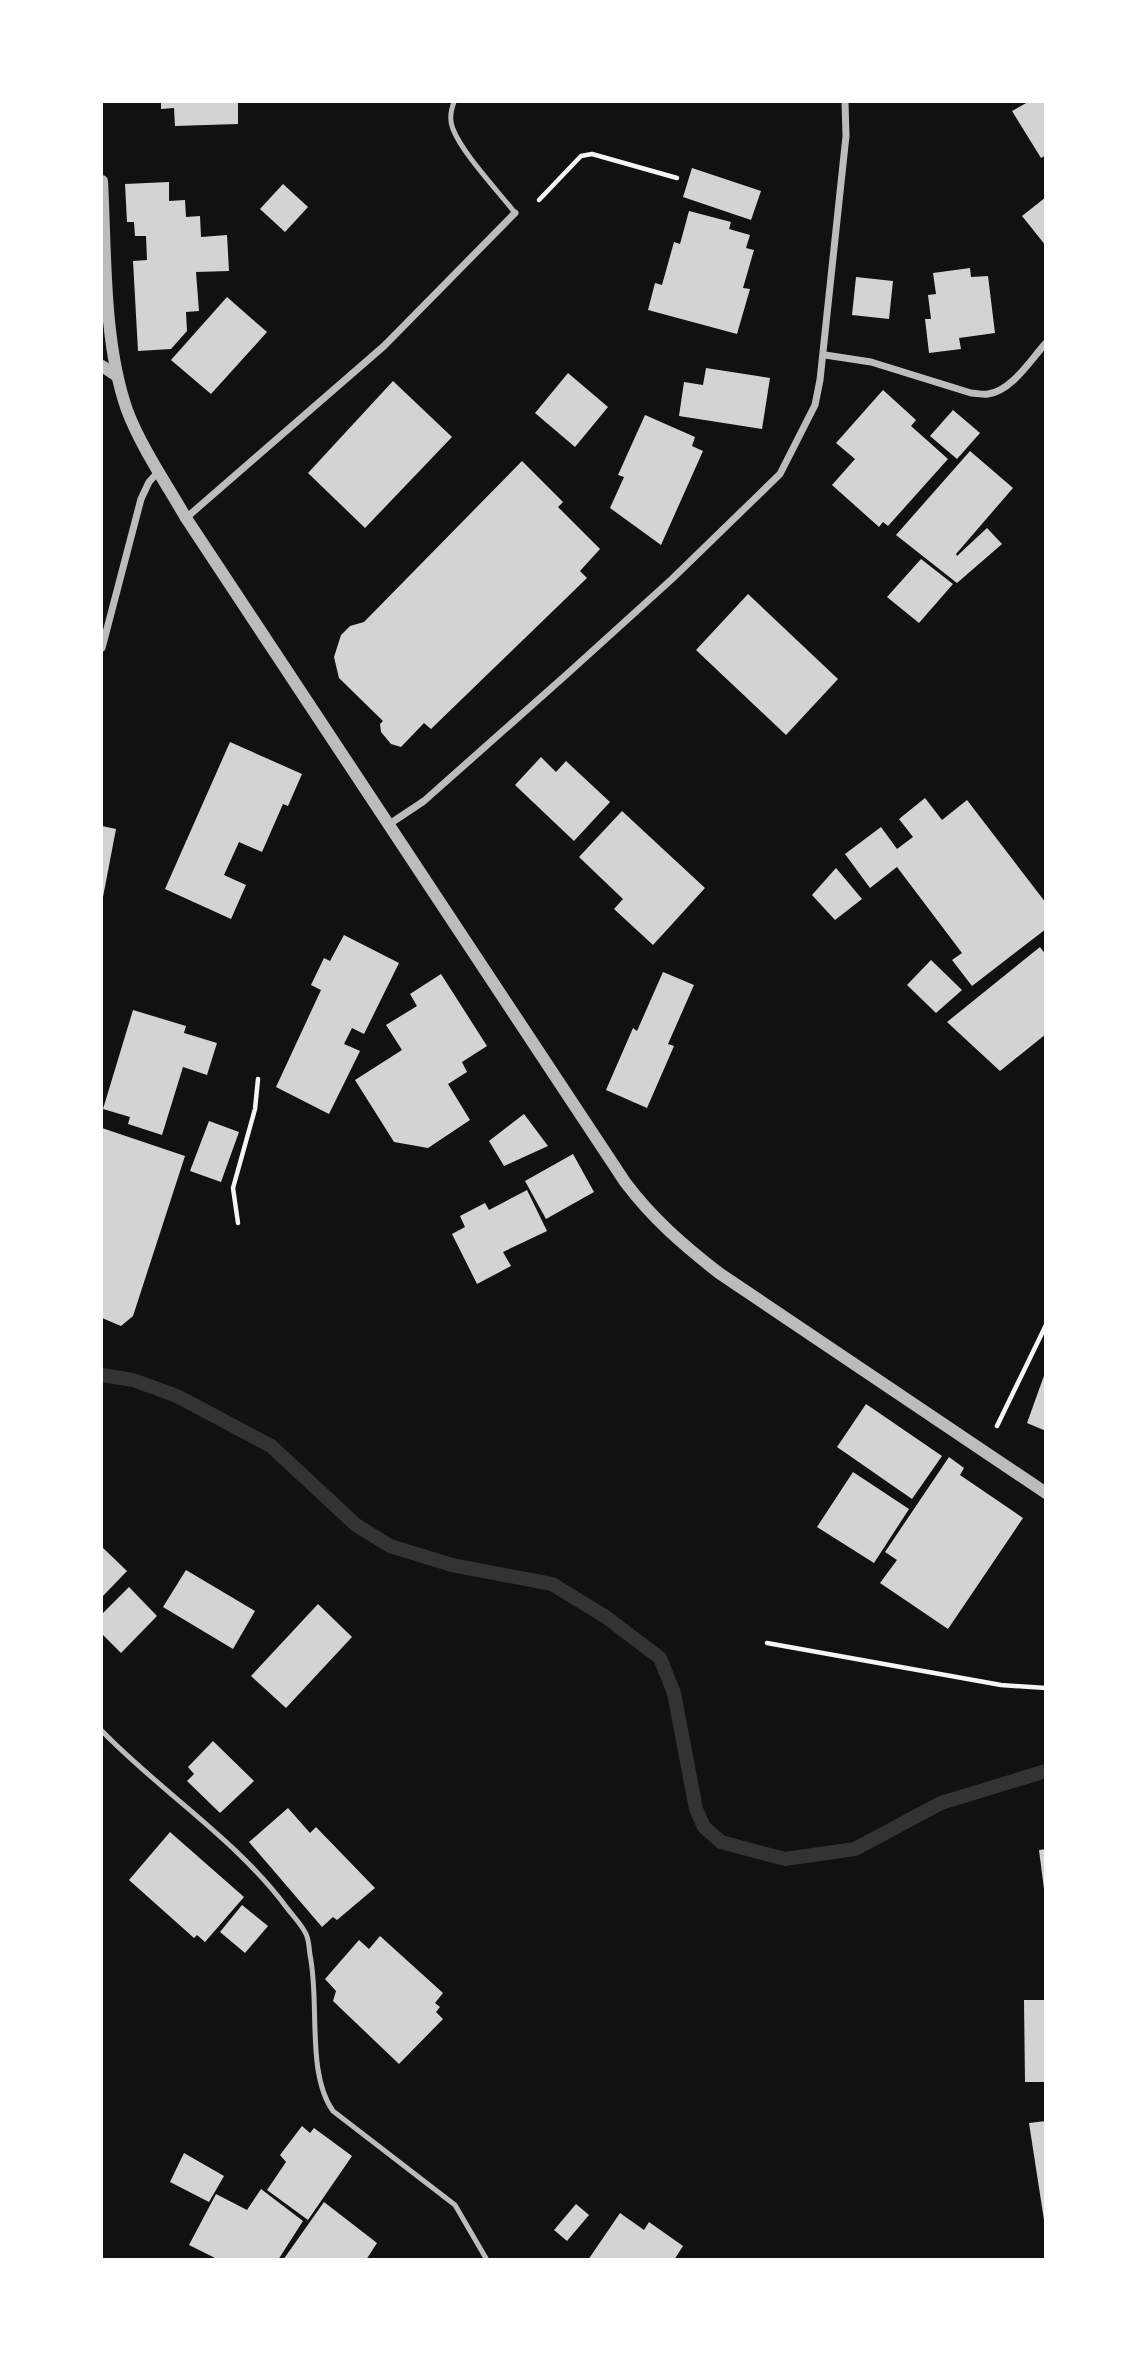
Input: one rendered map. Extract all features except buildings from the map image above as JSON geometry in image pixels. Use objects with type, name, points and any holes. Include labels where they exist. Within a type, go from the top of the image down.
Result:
[{"type":"street","points":[[388,825],[424,801],[672,579],[767,490],[780,474],[815,405],[825,355],[846,136],[845,102]]},
{"type":"street","points":[[102,181],[110,334],[117,376],[128,412],[159,471],[186,518],[571,1103],[646,1210],[674,1238],[719,1273],[1045,1493]]},
{"type":"street","points":[[186,518],[384,346],[515,213]]},
{"type":"street","points":[[825,355],[871,362],[971,393],[988,394],[1000,390],[1014,379],[1045,343]]},
{"type":"street","points":[[102,366],[117,376]]},
{"type":"street","points":[[102,648],[141,499],[149,482],[159,471]]},
{"type":"lane","points":[[454,102],[452,126],[461,144],[515,213]]},
{"type":"lane","points":[[102,1731],[125,1755],[251,1864],[306,1933],[315,1995],[319,2079],[324,2099],[333,2111],[455,2205],[487,2259]]},
{"type":"path","points":[[515,213],[529,211],[581,156],[592,153],[677,178]]},
{"type":"path","points":[[238,1223],[233,1188],[255,1109],[258,1079]]},
{"type":"path","points":[[984,1452],[1045,1325]]},
{"type":"path","points":[[767,1643],[1000,1685],[1045,1688]]},
{"type":"waterway","points":[[102,1375],[133,1380],[177,1396],[271,1446],[356,1525],[390,1546],[452,1565],[552,1584],[606,1617],[660,1658],[674,1693],[696,1809],[704,1827],[721,1842],[785,1859],[855,1849],[941,1803],[1046,1771]]}]
